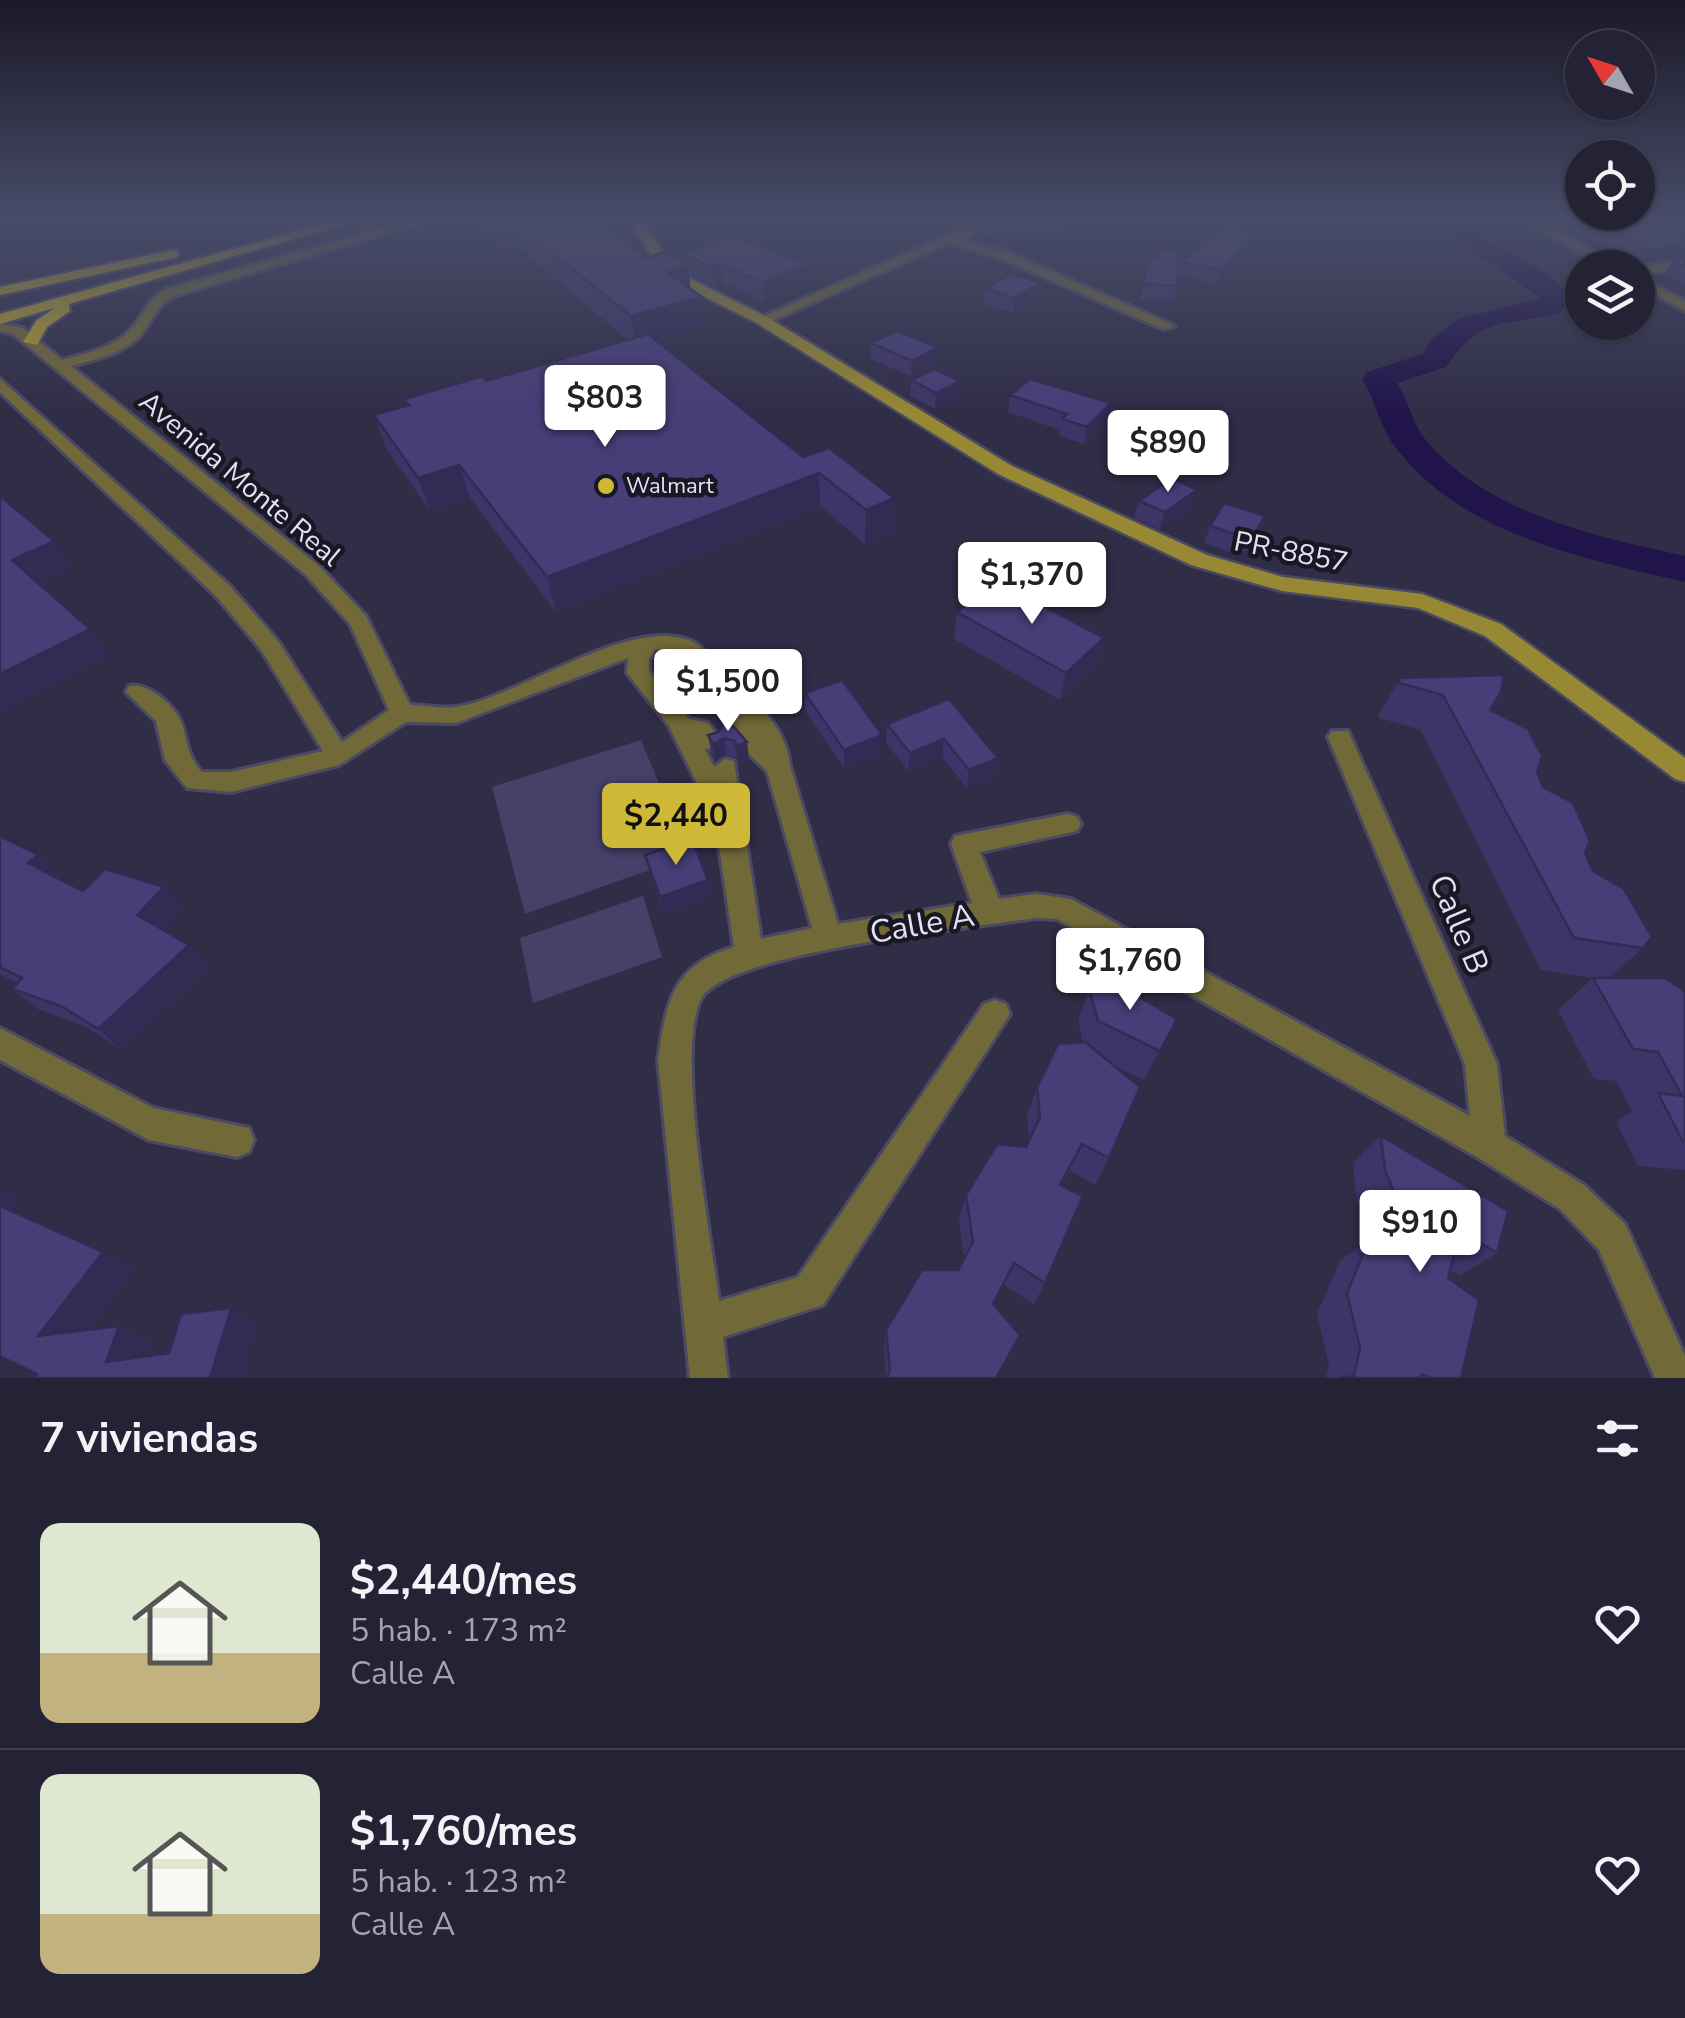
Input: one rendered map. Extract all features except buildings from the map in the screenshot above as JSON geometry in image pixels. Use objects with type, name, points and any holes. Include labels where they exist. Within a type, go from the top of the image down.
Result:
[{"type":"main road","points":[[0,292],[35,284]]},
{"type":"main road","points":[[0,301],[61,284]]},
{"type":"main road","points":[[0,319],[123,284]]},
{"type":"main road","points":[[32,342],[37,329],[58,313],[129,284]]},
{"type":"street","points":[[59,365],[126,340],[139,328],[148,308],[169,293],[200,284]]},
{"type":"street","name":"PR-8857","points":[[696,284],[762,320],[1005,470],[1199,560],[1282,584],[1422,601],[1493,630],[1685,772]]},
{"type":"street","points":[[762,320],[843,284]]},
{"type":"street","points":[[1072,284],[1168,326]]},
{"type":"street","points":[[1655,289],[1685,306]]},
{"type":"street","name":"Avenida Monte Real","points":[[0,327],[18,332],[32,342],[312,570],[359,621],[402,713]]},
{"type":"street","points":[[0,385],[223,591],[270,646],[339,756]]},
{"type":"street","points":[[648,642],[638,660],[638,672],[681,726],[712,788],[724,801]]},
{"type":"street","points":[[138,692],[167,716],[177,760],[196,781],[230,782],[339,756],[402,713],[466,712],[648,642],[674,642],[690,650],[726,692],[726,706],[759,754],[778,766],[829,940]]},
{"type":"street","points":[[681,726],[700,728],[710,742]]},
{"type":"street","name":"Calle B","points":[[1340,737],[1481,1064],[1490,1145]]},
{"type":"street","points":[[726,768],[724,801],[749,954]]},
{"type":"street","points":[[990,913],[964,844],[1068,824]]},
{"type":"street","name":"Calle A","points":[[709,1378],[674,1060],[680,1010],[704,974],[749,954],[1036,906],[1061,907],[1490,1145],[1572,1197],[1612,1237],[1675,1378]]},
{"type":"street","points":[[702,1326],[810,1292],[995,1014]]},
{"type":"street","points":[[0,1043],[149,1124],[237,1140]]},
{"type":"shaded area","points":[[641,740],[689,856],[525,914],[492,787]]},
{"type":"shaded area","points":[[643,896],[662,957],[533,1003],[520,938]]},
{"type":"waterway","points":[[1542,284],[1556,296],[1550,307],[1499,315],[1468,325],[1455,333],[1435,360],[1378,379],[1400,426],[1431,467],[1496,510],[1574,540],[1685,569]]},
{"type":"place","name":"Walmart","points":[[606,486]]}]
